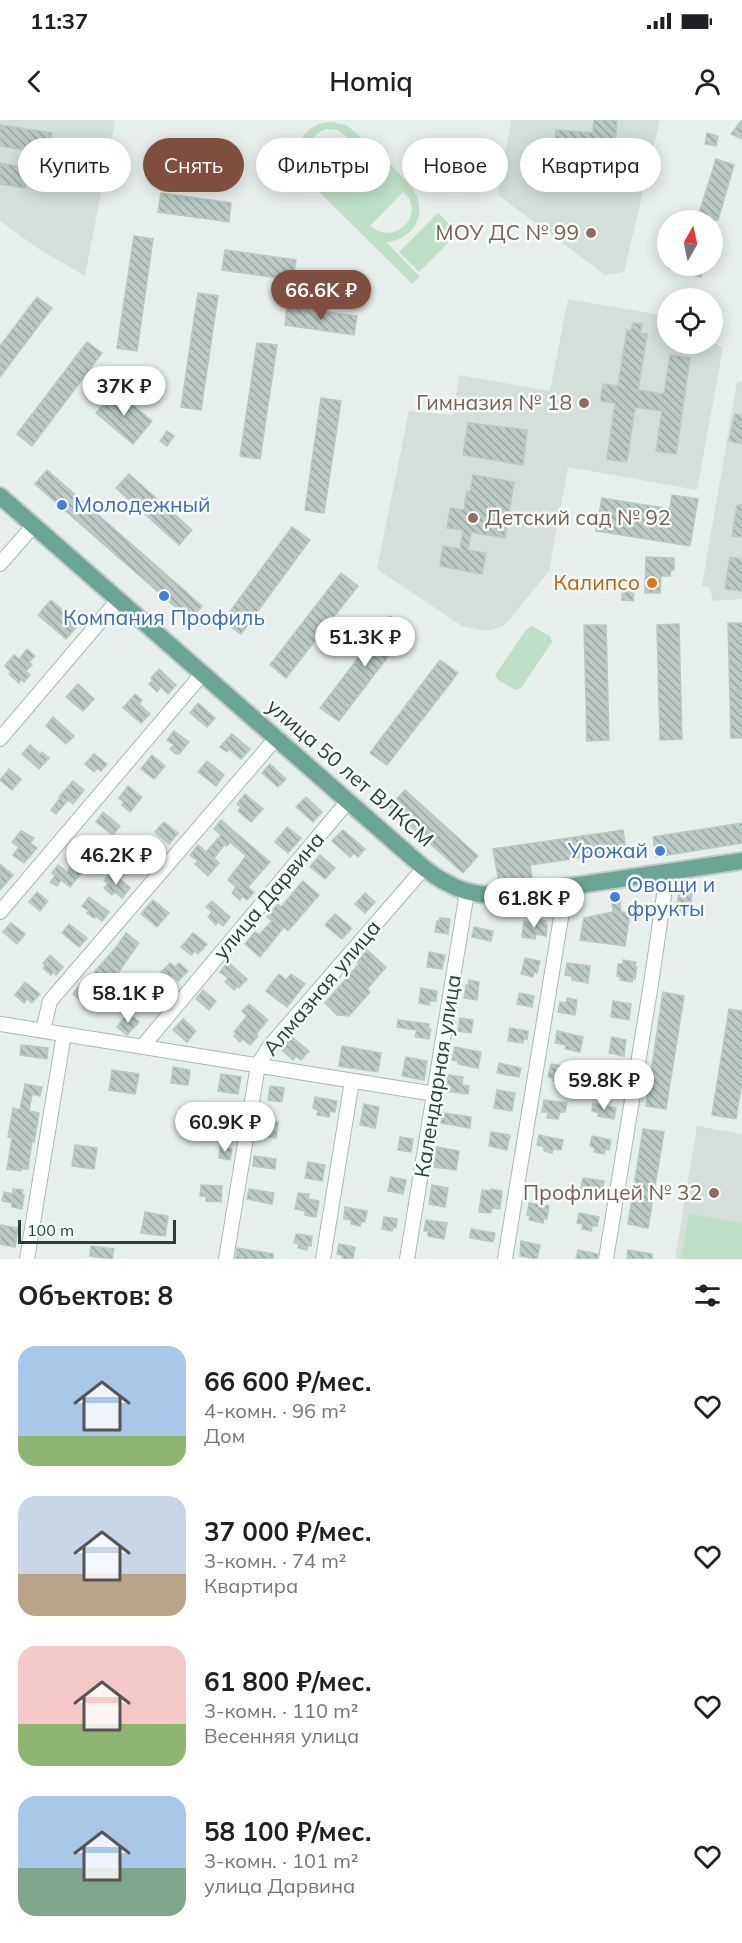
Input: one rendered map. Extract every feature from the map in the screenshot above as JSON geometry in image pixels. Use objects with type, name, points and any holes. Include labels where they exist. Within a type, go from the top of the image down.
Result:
[{"type":"main road","name":"улица 50 лет ВЛКСМ","points":[[0,496],[440,880],[467,892],[494,896],[742,861]]},
{"type":"street","points":[[0,564],[34,525]]},
{"type":"street","points":[[0,739],[118,599]]},
{"type":"street","points":[[0,912],[203,673]]},
{"type":"street","points":[[43,1030],[50,1001],[277,737]]},
{"type":"street","name":"улица Дарвина","points":[[142,1047],[348,801]]},
{"type":"street","name":"Алмазная улица","points":[[226,1259],[258,1065],[269,1047],[424,868]]},
{"type":"street","points":[[606,1259],[665,888],[662,873]]},
{"type":"street","points":[[505,1259],[566,887]]},
{"type":"street","name":"Календарная улица","points":[[407,1259],[467,892]]},
{"type":"street","points":[[0,1024],[435,1094]]},
{"type":"street","points":[[27,1259],[64,1035]]},
{"type":"street","points":[[323,1259],[352,1081]]},
{"type":"shaded area","points":[[0,120],[115,120],[112,138],[18,138],[18,192],[101,192],[85,276],[39,249],[0,221]]},
{"type":"shaded area","points":[[511,120],[660,120],[656,138],[520,138],[520,192],[643,192],[624,272],[605,275],[498,195],[499,192],[508,192],[508,138]]},
{"type":"shaded area","points":[[568,299],[657,314],[657,354],[722,354],[697,490],[568,467],[549,571],[504,626],[486,631],[462,626],[377,569],[409,411],[453,415],[459,375],[550,391]]},
{"type":"shaded area","points":[[737,381],[742,382],[742,599],[713,601],[710,588],[702,586]]},
{"type":"shaded area","name":"Профлицей № 32","points":[[697,1126],[742,1134],[742,1259],[675,1259]]},
{"type":"green space","points":[[332,122],[346,125],[362,138],[346,138],[338,130],[326,129],[313,138],[302,138],[318,124]]},
{"type":"green space","points":[[390,165],[398,172],[402,176],[402,192],[403,192],[414,192],[418,200],[419,214],[410,232],[403,237],[386,242],[420,277],[412,284],[319,192],[390,192]],"holes":[[[403,192],[410,200],[412,208],[410,217],[399,230],[390,233],[380,232],[370,226]]]},
{"type":"green space","points":[[438,213],[458,233],[419,272],[399,252]]},
{"type":"green space","points":[[532,626],[550,636],[552,642],[521,688],[516,690],[498,680],[495,675],[526,630]]},
{"type":"green space","points":[[689,1214],[742,1223],[742,1259],[681,1259]]},
{"type":"building","points":[[594,120],[617,120],[615,138],[556,138],[556,130],[593,133]]},
{"type":"building","points":[[742,120],[742,139],[731,134]]},
{"type":"building","points":[[0,125],[52,133],[51,138],[18,138],[18,149],[0,146]]},
{"type":"building","points":[[707,133],[718,136],[716,146],[705,144]]},
{"type":"building","points":[[716,159],[734,165],[721,210],[700,210]]},
{"type":"building","points":[[0,163],[18,166],[18,187],[0,184]]},
{"type":"building","points":[[161,193],[231,203],[229,222],[158,212]]},
{"type":"building","points":[[134,236],[153,239],[137,351],[117,348]]},
{"type":"building","points":[[225,250],[296,260],[293,280],[222,270]]},
{"type":"building","points":[[198,293],[218,296],[201,410],[181,407]]},
{"type":"building","points":[[37,297],[52,308],[0,377],[0,346]]},
{"type":"building","points":[[287,307],[357,316],[354,335],[285,325]]},
{"type":"building","points":[[633,323],[642,324],[640,333],[647,334],[638,390],[664,394],[670,355],[690,358],[676,454],[656,451],[662,411],[635,407],[627,461],[620,461],[607,459],[615,403],[600,401],[603,384],[618,386],[627,330],[631,331]]},
{"type":"building","points":[[87,342],[102,353],[32,446],[17,434]]},
{"type":"building","points":[[257,343],[277,345],[260,459],[240,456]]},
{"type":"building","points":[[115,390],[152,421],[133,444],[96,413]]},
{"type":"building","points":[[321,398],[341,401],[324,513],[305,510]]},
{"type":"building","points":[[735,414],[742,415],[742,444],[729,441]]},
{"type":"building","points":[[468,423],[527,430],[523,465],[463,455]]},
{"type":"building","points":[[167,431],[174,436],[167,446],[160,441]]},
{"type":"building","points":[[47,470],[202,606],[190,620],[35,484]]},
{"type":"building","points":[[129,474],[168,509],[172,504],[177,510],[174,514],[192,530],[179,545],[116,488]]},
{"type":"building","points":[[473,475],[514,482],[505,538],[471,532],[468,550],[486,553],[482,574],[440,566],[443,546],[460,549],[463,530],[447,528],[450,508],[464,510],[467,491],[470,492]]},
{"type":"building","points":[[672,495],[698,499],[690,546],[596,531],[602,498],[670,509]]},
{"type":"building","points":[[737,505],[742,505],[742,537],[732,536]]},
{"type":"building","points":[[292,527],[310,540],[241,634],[223,621]]},
{"type":"building","points":[[646,557],[674,558],[674,570],[671,570],[670,576],[661,576],[660,593],[645,593]]},
{"type":"building","points":[[730,557],[742,559],[742,591],[725,589]]},
{"type":"building","points":[[341,573],[358,586],[286,678],[270,665]]},
{"type":"building","points":[[622,591],[634,592],[633,601],[622,600]]},
{"type":"building","points":[[51,600],[79,624],[66,639],[38,615]]},
{"type":"building","points":[[390,616],[409,629],[339,721],[320,708]]},
{"type":"building","points":[[728,623],[742,623],[742,738],[731,738]]},
{"type":"building","points":[[679,624],[682,739],[660,740],[657,625]]},
{"type":"building","points":[[584,625],[606,625],[609,740],[587,741]]},
{"type":"building","points":[[27,649],[35,656],[29,662],[32,665],[26,671],[30,675],[24,682],[21,679],[19,683],[9,674],[11,672],[5,666],[14,655],[19,659]]},
{"type":"building","points":[[440,660],[458,673],[387,765],[370,753]]},
{"type":"building","points":[[159,669],[176,685],[168,694],[161,687],[157,692],[149,684]]},
{"type":"building","points":[[78,684],[94,699],[83,711],[66,697]]},
{"type":"building","points":[[135,694],[142,700],[139,704],[150,714],[141,723],[123,708]]},
{"type":"building","points":[[198,703],[215,718],[207,727],[190,713]]},
{"type":"building","points":[[53,717],[74,736],[66,744],[46,726]]},
{"type":"building","points":[[174,731],[189,742],[179,754],[170,749],[174,745],[167,740]]},
{"type":"building","points":[[232,734],[250,749],[241,759],[229,749],[227,752],[220,747]]},
{"type":"building","points":[[30,745],[49,758],[39,769],[22,754]]},
{"type":"building","points":[[94,754],[107,764],[101,771],[97,768],[94,772],[85,764]]},
{"type":"building","points":[[152,755],[165,766],[154,779],[141,769]]},
{"type":"building","points":[[207,761],[224,775],[216,786],[198,772]]},
{"type":"building","points":[[270,764],[286,779],[278,787],[262,773]]},
{"type":"building","points":[[9,769],[21,779],[12,790],[0,780]]},
{"type":"building","points":[[73,781],[84,790],[73,804],[68,800],[56,814],[51,810]]},
{"type":"building","points":[[128,786],[142,797],[130,812],[122,805],[124,802],[119,798]]},
{"type":"building","points":[[405,790],[478,856],[463,873],[389,807]]},
{"type":"building","points":[[245,794],[263,809],[251,822],[238,811],[241,807],[237,804]]},
{"type":"building","points":[[306,797],[322,812],[313,822],[296,807]]},
{"type":"building","points":[[103,812],[120,826],[113,835],[96,822]]},
{"type":"building","points":[[221,820],[270,862],[248,887],[254,892],[247,900],[242,896],[240,900],[232,893],[236,887],[228,880],[246,856],[230,842],[227,846],[225,844],[214,858],[219,863],[208,876],[195,864],[198,861],[190,855],[198,845],[206,852],[221,835],[214,829]]},
{"type":"building","points":[[164,822],[178,833],[169,844],[155,832]]},
{"type":"building","points":[[742,823],[742,843],[656,857],[653,837]]},
{"type":"building","points":[[287,827],[301,838],[288,853],[275,842]]},
{"type":"building","points":[[343,830],[365,849],[358,857],[354,853],[350,857],[332,841]]},
{"type":"building","points":[[623,830],[626,851],[530,865],[532,878],[499,883],[493,849]]},
{"type":"building","points":[[21,831],[34,838],[30,843],[37,848],[24,863],[13,855],[19,847],[12,842]]},
{"type":"building","points":[[82,839],[99,852],[70,887],[61,880],[57,886],[50,882],[55,876],[52,873],[58,865],[67,872],[80,855],[81,852],[75,847]]},
{"type":"building","points":[[142,845],[159,859],[151,869],[145,864],[142,868],[130,859]]},
{"type":"building","points":[[320,855],[335,868],[325,879],[310,867]]},
{"type":"building","points":[[0,864],[13,875],[0,890]]},
{"type":"building","points":[[112,872],[130,888],[122,898],[115,892],[112,895],[104,888],[108,884],[104,880]]},
{"type":"building","points":[[303,881],[319,895],[288,931],[284,927],[260,957],[245,944],[255,932],[259,935],[272,921],[267,917],[278,904],[281,907]]},
{"type":"building","points":[[37,892],[48,901],[40,911],[29,902]]},
{"type":"building","points":[[679,892],[692,894],[689,915],[676,913]]},
{"type":"building","points":[[365,893],[375,902],[365,913],[355,904]]},
{"type":"building","points":[[619,893],[621,912],[630,913],[625,946],[580,940],[584,918],[613,912],[611,894]]},
{"type":"building","points":[[89,897],[109,912],[102,921],[87,913],[89,911],[82,906]]},
{"type":"building","points":[[153,900],[169,913],[157,927],[141,914]]},
{"type":"building","points":[[212,901],[230,917],[223,926],[218,922],[216,925],[208,917],[212,912],[206,907]]},
{"type":"building","points":[[335,914],[352,928],[342,939],[325,925]]},
{"type":"building","points":[[440,918],[450,919],[448,934],[435,932],[437,921],[439,922]]},
{"type":"building","points":[[533,918],[546,921],[546,936],[536,934],[535,939],[522,937],[524,921],[532,923]]},
{"type":"building","points":[[11,923],[25,934],[17,944],[3,932]]},
{"type":"building","points":[[69,924],[87,938],[79,947],[62,933]]},
{"type":"building","points":[[474,927],[493,931],[491,941],[472,937]]},
{"type":"building","points":[[126,933],[139,943],[115,977],[110,972],[101,979],[94,974],[96,970]]},
{"type":"building","points":[[193,933],[207,944],[198,954],[195,951],[191,955],[181,947]]},
{"type":"building","points":[[367,950],[386,967],[367,989],[370,992],[349,1016],[337,1015],[325,1003],[359,964],[357,962]]},
{"type":"building","points":[[429,952],[445,955],[442,969],[427,967]]},
{"type":"building","points":[[50,955],[63,967],[56,975],[53,972],[51,975],[43,968],[45,966],[43,963]]},
{"type":"building","points":[[525,958],[540,961],[537,973],[534,972],[533,977],[521,974]]},
{"type":"building","points":[[623,960],[636,962],[635,979],[633,978],[632,982],[620,980],[621,977],[617,976],[618,964],[623,964]]},
{"type":"building","points":[[228,962],[247,979],[234,990],[225,982],[228,978],[220,972]]},
{"type":"building","points":[[170,963],[175,967],[179,963],[188,971],[178,981],[172,976],[169,979],[161,972]]},
{"type":"building","points":[[567,963],[590,966],[588,983],[572,980],[572,976],[565,975]]},
{"type":"building","points":[[279,974],[286,980],[291,974],[305,984],[287,1007],[266,991]]},
{"type":"building","points":[[469,980],[479,982],[477,1000],[464,998]]},
{"type":"building","points":[[25,982],[40,994],[32,1003],[27,998],[24,1003],[15,995]]},
{"type":"building","points":[[81,984],[100,1000],[92,1010],[73,994]]},
{"type":"building","points":[[147,988],[163,1000],[156,1009],[151,1005],[148,1008],[138,999]]},
{"type":"building","points":[[421,988],[437,991],[436,1001],[429,1001],[429,1005],[419,1003]]},
{"type":"building","points":[[203,990],[216,1001],[209,1010],[196,999]]},
{"type":"building","points":[[663,992],[684,996],[666,1109],[646,1106]]},
{"type":"building","points":[[519,993],[534,996],[532,1007],[517,1004]]},
{"type":"building","points":[[567,998],[577,1000],[575,1015],[558,1012],[560,1002],[566,1003]]},
{"type":"building","points":[[613,1001],[631,1004],[629,1020],[611,1017]]},
{"type":"building","points":[[249,1004],[268,1020],[250,1045],[243,1039],[240,1042],[234,1036],[236,1034],[234,1032],[247,1016],[242,1011]]},
{"type":"building","points":[[729,1009],[742,1011],[742,1082],[736,1119],[712,1115]]},
{"type":"building","points":[[128,1013],[139,1022],[127,1035],[117,1027]]},
{"type":"building","points":[[460,1018],[473,1020],[471,1033],[458,1031]]},
{"type":"building","points":[[183,1019],[196,1031],[187,1042],[173,1030]]},
{"type":"building","points":[[398,1020],[429,1024],[428,1029],[431,1029],[429,1039],[415,1037],[417,1030],[397,1027]]},
{"type":"building","points":[[510,1028],[528,1031],[527,1039],[524,1039],[523,1043],[508,1041]]},
{"type":"building","points":[[557,1031],[583,1037],[580,1052],[565,1049],[566,1045],[555,1043]]},
{"type":"building","points":[[292,1037],[309,1051],[301,1060],[296,1056],[293,1060],[281,1049]]},
{"type":"building","points":[[612,1037],[626,1040],[624,1056],[609,1053]]},
{"type":"building","points":[[21,1045],[48,1048],[47,1059],[20,1055]]},
{"type":"building","points":[[342,1046],[381,1053],[378,1072],[339,1066]]},
{"type":"building","points":[[455,1047],[481,1052],[478,1068],[458,1064],[458,1061],[452,1060]]},
{"type":"building","points":[[406,1057],[427,1061],[424,1080],[402,1076]]},
{"type":"building","points":[[499,1063],[521,1068],[519,1077],[497,1073]]},
{"type":"building","points":[[551,1064],[570,1067],[567,1083],[553,1081],[553,1078],[548,1077]]},
{"type":"building","points":[[173,1067],[190,1070],[188,1085],[171,1083]]},
{"type":"building","points":[[600,1069],[622,1073],[619,1086],[602,1083],[603,1078],[598,1077]]},
{"type":"building","points":[[112,1070],[139,1074],[135,1094],[109,1090]]},
{"type":"building","points":[[221,1074],[241,1077],[238,1094],[218,1091]]},
{"type":"building","points":[[448,1075],[463,1077],[462,1085],[469,1086],[468,1094],[446,1091]]},
{"type":"building","points":[[25,1084],[42,1087],[40,1096],[32,1094],[29,1111],[39,1113],[28,1169],[21,1171],[7,1169],[12,1138],[8,1137],[13,1108],[20,1110]]},
{"type":"building","points":[[270,1086],[284,1088],[282,1102],[268,1100]]},
{"type":"building","points":[[497,1090],[515,1093],[512,1111],[494,1108]]},
{"type":"building","points":[[315,1097],[337,1101],[335,1112],[330,1111],[329,1117],[317,1115],[318,1110],[313,1108]]},
{"type":"building","points":[[544,1100],[567,1103],[565,1112],[560,1112],[558,1119],[547,1118],[548,1112],[542,1112]]},
{"type":"building","points":[[593,1103],[616,1108],[614,1119],[598,1116],[599,1113],[592,1111]]},
{"type":"building","points":[[364,1104],[379,1107],[375,1128],[360,1125]]},
{"type":"building","points":[[214,1112],[235,1115],[233,1126],[212,1123]]},
{"type":"building","points":[[443,1113],[471,1117],[470,1128],[441,1123]]},
{"type":"building","points":[[261,1120],[278,1122],[276,1138],[258,1136]]},
{"type":"building","points":[[643,1129],[664,1132],[648,1228],[628,1224]]},
{"type":"building","points":[[491,1132],[510,1135],[507,1150],[489,1146]]},
{"type":"building","points":[[539,1135],[563,1140],[561,1150],[553,1149],[552,1153],[544,1151],[544,1147],[537,1145]]},
{"type":"building","points":[[592,1136],[611,1140],[609,1150],[605,1149],[604,1154],[594,1152],[595,1148],[590,1146]]},
{"type":"building","points":[[400,1137],[413,1139],[411,1152],[398,1150]]},
{"type":"building","points":[[75,1145],[97,1148],[94,1169],[72,1166]]},
{"type":"building","points":[[220,1147],[232,1149],[230,1160],[219,1158]]},
{"type":"building","points":[[437,1147],[459,1151],[456,1170],[434,1167]]},
{"type":"building","points":[[254,1156],[276,1159],[275,1169],[253,1166]]},
{"type":"building","points":[[308,1162],[325,1165],[322,1181],[305,1178]]},
{"type":"building","points":[[391,1177],[406,1180],[403,1194],[388,1191]]},
{"type":"building","points":[[583,1178],[604,1181],[602,1192],[597,1191],[597,1196],[580,1193]]},
{"type":"building","points":[[201,1185],[222,1186],[221,1202],[206,1201],[206,1196],[200,1196]]},
{"type":"building","points":[[432,1185],[448,1188],[445,1207],[429,1204]]},
{"type":"building","points":[[13,1189],[23,1190],[22,1209],[12,1207],[12,1203],[2,1201],[4,1192],[13,1194]]},
{"type":"building","points":[[249,1189],[274,1193],[272,1204],[247,1199]]},
{"type":"building","points":[[491,1189],[502,1191],[500,1209],[492,1208],[491,1213],[479,1212],[482,1190],[491,1191]]},
{"type":"building","points":[[298,1193],[309,1194],[308,1199],[319,1201],[316,1217],[305,1215],[305,1211],[295,1209]]},
{"type":"building","points":[[529,1203],[549,1206],[547,1219],[544,1218],[543,1223],[529,1220],[530,1216],[527,1215]]},
{"type":"building","points":[[345,1207],[367,1211],[365,1222],[361,1222],[360,1226],[351,1224],[351,1220],[344,1219]]},
{"type":"building","points":[[145,1212],[168,1216],[165,1236],[141,1233]]},
{"type":"building","points":[[579,1213],[599,1217],[597,1226],[592,1226],[591,1231],[582,1229],[583,1224],[577,1223]]},
{"type":"building","points":[[384,1217],[397,1219],[396,1228],[393,1227],[392,1231],[382,1229]]},
{"type":"building","points":[[426,1220],[447,1223],[444,1239],[428,1236],[428,1231],[424,1231]]},
{"type":"building","points":[[0,1225],[18,1228],[15,1247],[0,1244]]},
{"type":"building","points":[[471,1229],[495,1233],[493,1242],[470,1238]]},
{"type":"building","points":[[296,1234],[312,1236],[311,1246],[308,1245],[307,1250],[298,1248],[299,1244],[294,1243]]},
{"type":"building","points":[[521,1241],[540,1245],[537,1259],[520,1256]]},
{"type":"building","points":[[339,1244],[355,1247],[353,1259],[342,1259],[343,1256],[337,1254]]},
{"type":"building","points":[[91,1246],[114,1249],[112,1259],[90,1256]]},
{"type":"building","points":[[237,1248],[273,1254],[273,1259],[236,1259]]},
{"type":"building","points":[[578,1250],[598,1254],[597,1259],[576,1259]]},
{"type":"building","points":[[628,1250],[652,1254],[652,1259],[627,1259]]},
{"type":"place","name":"МОУ ДС № 99","points":[[591,233]]},
{"type":"place","name":"Гимназия № 18","points":[[584,403]]},
{"type":"place","name":"Молодежный","points":[[62,505]]},
{"type":"place","name":"Детский сад № 92","points":[[473,518]]},
{"type":"place","name":"Калипсо","points":[[652,583]]},
{"type":"place","name":"Компания Профиль","points":[[164,596]]},
{"type":"place","name":"Урожай","points":[[660,851]]},
{"type":"place","name":"Овощи и фрукты","points":[[615,897]]},
{"type":"place","name":"Профлицей № 32","points":[[714,1193]]}]
